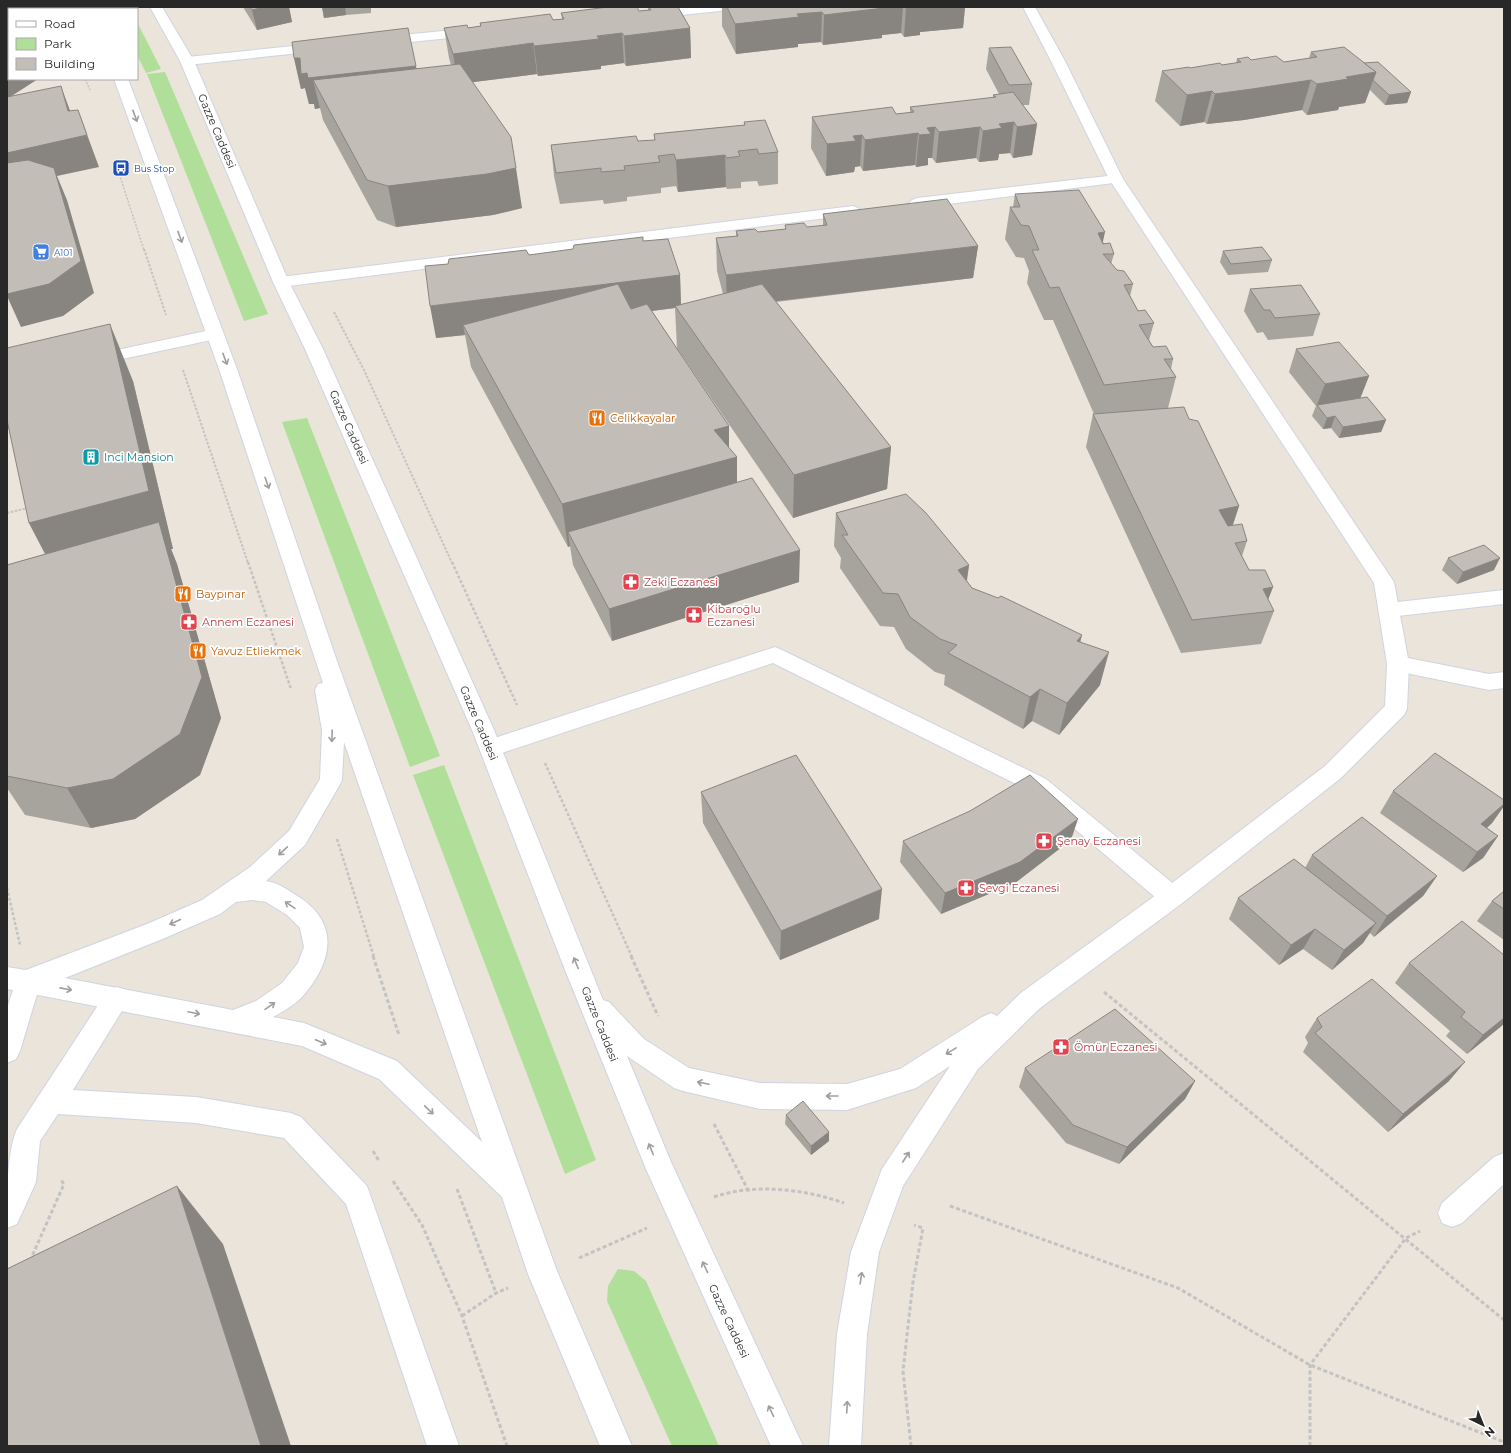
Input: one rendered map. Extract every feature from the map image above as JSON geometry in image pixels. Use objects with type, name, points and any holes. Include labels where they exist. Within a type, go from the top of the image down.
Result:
[{"type":"main road","name":"Gazze Caddesi","points":[[156,7],[187,61],[280,282],[318,356],[490,748],[590,999],[660,1169],[787,1446]]},
{"type":"main road","points":[[642,15],[720,7]]},
{"type":"main road","points":[[590,999],[635,1047],[683,1079],[760,1096],[847,1096],[907,1079],[1031,1000],[1172,897],[1333,772],[1396,709],[1398,664],[1384,582],[1116,179],[1058,61],[1029,7]]},
{"type":"main road","points":[[367,43],[485,31]]},
{"type":"main road","points":[[187,61],[336,46]]},
{"type":"main road","points":[[121,80],[215,334],[316,629],[543,1274],[616,1446]]},
{"type":"main road","points":[[902,205],[1116,179]]},
{"type":"main road","points":[[280,282],[870,209]]},
{"type":"main road","points":[[76,364],[215,334]]},
{"type":"main road","points":[[1389,610],[1504,597]]},
{"type":"main road","points":[[18,979],[156,931],[211,907],[258,874],[298,838],[330,780],[332,730],[316,629]]},
{"type":"main road","points":[[490,748],[775,655],[1038,785],[1172,897]]},
{"type":"main road","points":[[1398,664],[1499,686]]},
{"type":"main road","points":[[230,894],[253,890],[271,892],[296,908],[312,923],[316,947],[308,969],[291,991],[265,1009],[234,1021]]},
{"type":"main road","points":[[18,979],[304,1035],[388,1070],[513,1190]]},
{"type":"main road","points":[[7,1050],[18,979]]},
{"type":"main road","points":[[7,1214],[22,1182],[27,1138],[117,998]]},
{"type":"main road","points":[[845,1446],[852,1334],[865,1252],[892,1179],[969,1060],[1031,1000]]},
{"type":"main road","points":[[50,1101],[196,1110],[291,1126],[357,1196],[443,1446]]},
{"type":"main road","points":[[1452,1213],[1504,1166]]},
{"type":"path","points":[[86,80],[90,91]]},
{"type":"path","points":[[115,160],[174,342],[291,691]]},
{"type":"path","points":[[315,277],[364,370],[512,690],[530,735],[540,753],[659,1019]]},
{"type":"path","points":[[7,513],[35,506]]},
{"type":"path","points":[[324,792],[390,1011],[401,1040]]},
{"type":"path","points":[[7,888],[18,979]]},
{"type":"path","points":[[1075,968],[1406,1238],[1504,1320]]},
{"type":"path","points":[[691,1081],[749,1192]]},
{"type":"path","points":[[373,1151],[381,1164]]},
{"type":"path","points":[[389,1176],[422,1225],[462,1316],[507,1446]]},
{"type":"path","points":[[457,1189],[496,1294]]},
{"type":"path","points":[[462,1316],[496,1294],[680,1214],[717,1196],[749,1192],[778,1191],[808,1193],[842,1202]]},
{"type":"path","points":[[950,1206],[1178,1288],[1310,1364],[1504,1442]]},
{"type":"path","points":[[1310,1446],[1310,1364],[1406,1238],[1452,1213]]},
{"type":"path","points":[[911,1446],[903,1371],[913,1282],[923,1228]]},
{"type":"green space","points":[[138,24],[161,69],[146,73],[138,57]]},
{"type":"green space","points":[[165,72],[268,314],[244,321],[147,74]]},
{"type":"green space","points":[[307,418],[440,756],[410,767],[282,422]]},
{"type":"green space","points":[[444,765],[596,1160],[565,1174],[413,775]]},
{"type":"green space","points":[[618,1269],[634,1271],[646,1281],[719,1446],[672,1446],[607,1301],[608,1286]]},
{"type":"building","points":[[250,7],[264,7],[252,10]]},
{"type":"building","points":[[608,7],[637,7],[639,11],[651,10],[649,7],[678,7],[690,28],[624,36],[622,33],[597,36],[599,39],[534,46],[533,43],[453,54],[444,28],[467,25],[468,28],[481,26],[480,23],[550,14],[553,20],[564,19],[561,13]]},
{"type":"building","points":[[727,7],[884,8],[824,15],[822,12],[797,14],[799,17],[735,24]]},
{"type":"building","points":[[408,28],[416,66],[308,78],[307,73],[301,74],[300,58],[294,58],[292,42]]},
{"type":"building","points":[[7,33],[8,33],[8,50]]},
{"type":"building","points":[[1011,47],[1032,84],[1009,85],[989,48]]},
{"type":"building","points":[[1344,47],[1376,72],[1346,77],[1348,79],[1317,84],[1311,80],[1215,94],[1212,91],[1187,95],[1162,71],[1220,63],[1222,65],[1241,62],[1237,59],[1248,57],[1251,60],[1276,56],[1284,62],[1317,57],[1311,52]]},
{"type":"building","points":[[1378,62],[1411,92],[1389,95],[1373,80],[1376,72],[1364,63]]},
{"type":"building","points":[[460,64],[511,137],[516,168],[487,174],[388,186],[367,180],[313,80]]},
{"type":"building","points":[[61,86],[68,111],[78,110],[87,135],[7,153],[7,97]]},
{"type":"building","points":[[1013,92],[1037,124],[1017,127],[1014,122],[999,124],[1002,128],[983,131],[980,127],[939,132],[935,127],[927,128],[931,134],[919,135],[918,133],[865,140],[862,135],[853,136],[856,141],[827,144],[812,117],[892,107],[896,114],[914,112],[910,107],[996,97],[993,95]]},
{"type":"building","points":[[765,120],[778,152],[759,154],[757,149],[738,151],[740,156],[727,158],[725,155],[676,160],[674,154],[658,156],[660,162],[624,166],[625,170],[601,172],[601,168],[556,173],[551,145],[636,136],[638,141],[655,140],[654,134],[745,125],[744,122]]},
{"type":"building","points":[[28,160],[54,168],[81,261],[49,284],[7,294],[7,163]]},
{"type":"building","points":[[1079,190],[1105,232],[1098,233],[1103,244],[1110,243],[1114,254],[1103,254],[1117,270],[1124,271],[1133,284],[1124,285],[1138,311],[1145,310],[1154,323],[1139,325],[1153,347],[1166,346],[1173,359],[1164,359],[1176,377],[1104,385],[1059,287],[1050,288],[1032,250],[1039,250],[1029,226],[1021,225],[1010,207],[1020,207],[1015,194]]},
{"type":"building","points":[[947,199],[978,246],[726,275],[716,238],[738,236],[736,231],[755,229],[758,232],[786,229],[785,225],[804,223],[807,227],[827,225],[823,214]]},
{"type":"building","points":[[643,237],[643,241],[668,239],[680,275],[430,306],[425,266],[448,264],[449,259],[526,250],[529,255],[573,249],[574,245]]},
{"type":"building","points":[[1262,247],[1272,260],[1231,264],[1223,251]]},
{"type":"building","name":"Celikkayalar","points":[[618,284],[631,309],[647,304],[729,426],[714,430],[737,457],[562,504],[463,325]]},
{"type":"building","points":[[762,284],[891,447],[794,475],[675,306]]},
{"type":"building","points":[[1301,285],[1320,314],[1275,318],[1270,310],[1264,310],[1250,289]]},
{"type":"building","points":[[110,324],[149,491],[29,523],[7,420],[7,348]]},
{"type":"building","points":[[1339,342],[1369,376],[1325,384],[1296,349]]},
{"type":"building","points":[[1367,397],[1386,420],[1343,427],[1335,416],[1327,418],[1317,405]]},
{"type":"building","points":[[1184,407],[1189,419],[1198,421],[1239,506],[1219,510],[1228,526],[1242,524],[1247,541],[1235,543],[1249,570],[1265,570],[1273,587],[1263,589],[1274,611],[1192,620],[1093,414]]},
{"type":"building","points":[[752,478],[800,550],[609,609],[568,532]]},
{"type":"building","points":[[906,494],[926,513],[969,565],[958,570],[972,588],[998,598],[1001,596],[1082,635],[1077,641],[1109,652],[1067,703],[1040,689],[1030,697],[948,653],[957,645],[940,639],[910,617],[898,594],[883,593],[842,535],[848,535],[836,513]]},
{"type":"building","points":[[159,522],[202,677],[180,734],[113,779],[67,788],[7,776],[7,565]]},
{"type":"building","points":[[1484,545],[1500,558],[1463,572],[1448,558]]},
{"type":"building","points":[[1435,753],[1504,800],[1504,804],[1481,824],[1498,836],[1477,852],[1393,791]]},
{"type":"building","points":[[796,755],[882,889],[781,931],[701,792]]},
{"type":"building","points":[[1030,775],[1078,819],[1020,862],[945,893],[903,841],[970,811]]},
{"type":"building","points":[[1362,817],[1437,876],[1387,916],[1312,855]]},
{"type":"building","points":[[1294,859],[1376,923],[1344,950],[1315,929],[1291,945],[1238,898]]},
{"type":"building","points":[[1504,891],[1504,909],[1492,901]]},
{"type":"building","points":[[1462,921],[1504,955],[1504,1018],[1483,1035],[1461,1017],[1465,1012],[1409,963]]},
{"type":"building","points":[[1372,979],[1465,1062],[1403,1114],[1315,1033],[1322,1027],[1317,1018]]},
{"type":"building","points":[[1115,1009],[1195,1081],[1127,1147],[1073,1125],[1025,1068]]},
{"type":"building","points":[[803,1101],[829,1132],[811,1146],[786,1115]]},
{"type":"building","points":[[177,1186],[261,1446],[7,1446],[7,1269]]},
{"type":"place","name":"Bus Stop","points":[[121,168]]},
{"type":"place","name":"A101","points":[[41,252]]},
{"type":"place","name":"Celikkayalar","points":[[597,418]]},
{"type":"place","name":"Inci Mansion","points":[[91,457]]},
{"type":"place","name":"Zeki Eczanesi","points":[[631,582]]},
{"type":"place","name":"Baypınar","points":[[183,594]]},
{"type":"place","name":"Kibaroğlu Eczanesi","points":[[694,615]]},
{"type":"place","name":"Annem Eczanesi","points":[[189,622]]},
{"type":"place","name":"Yavuz Etliekmek","points":[[198,651]]},
{"type":"place","name":"Şenay Eczanesi","points":[[1044,841]]},
{"type":"place","name":"Sevgi Eczanesi","points":[[966,888]]},
{"type":"place","name":"Ömür Eczanesi","points":[[1061,1047]]}]
